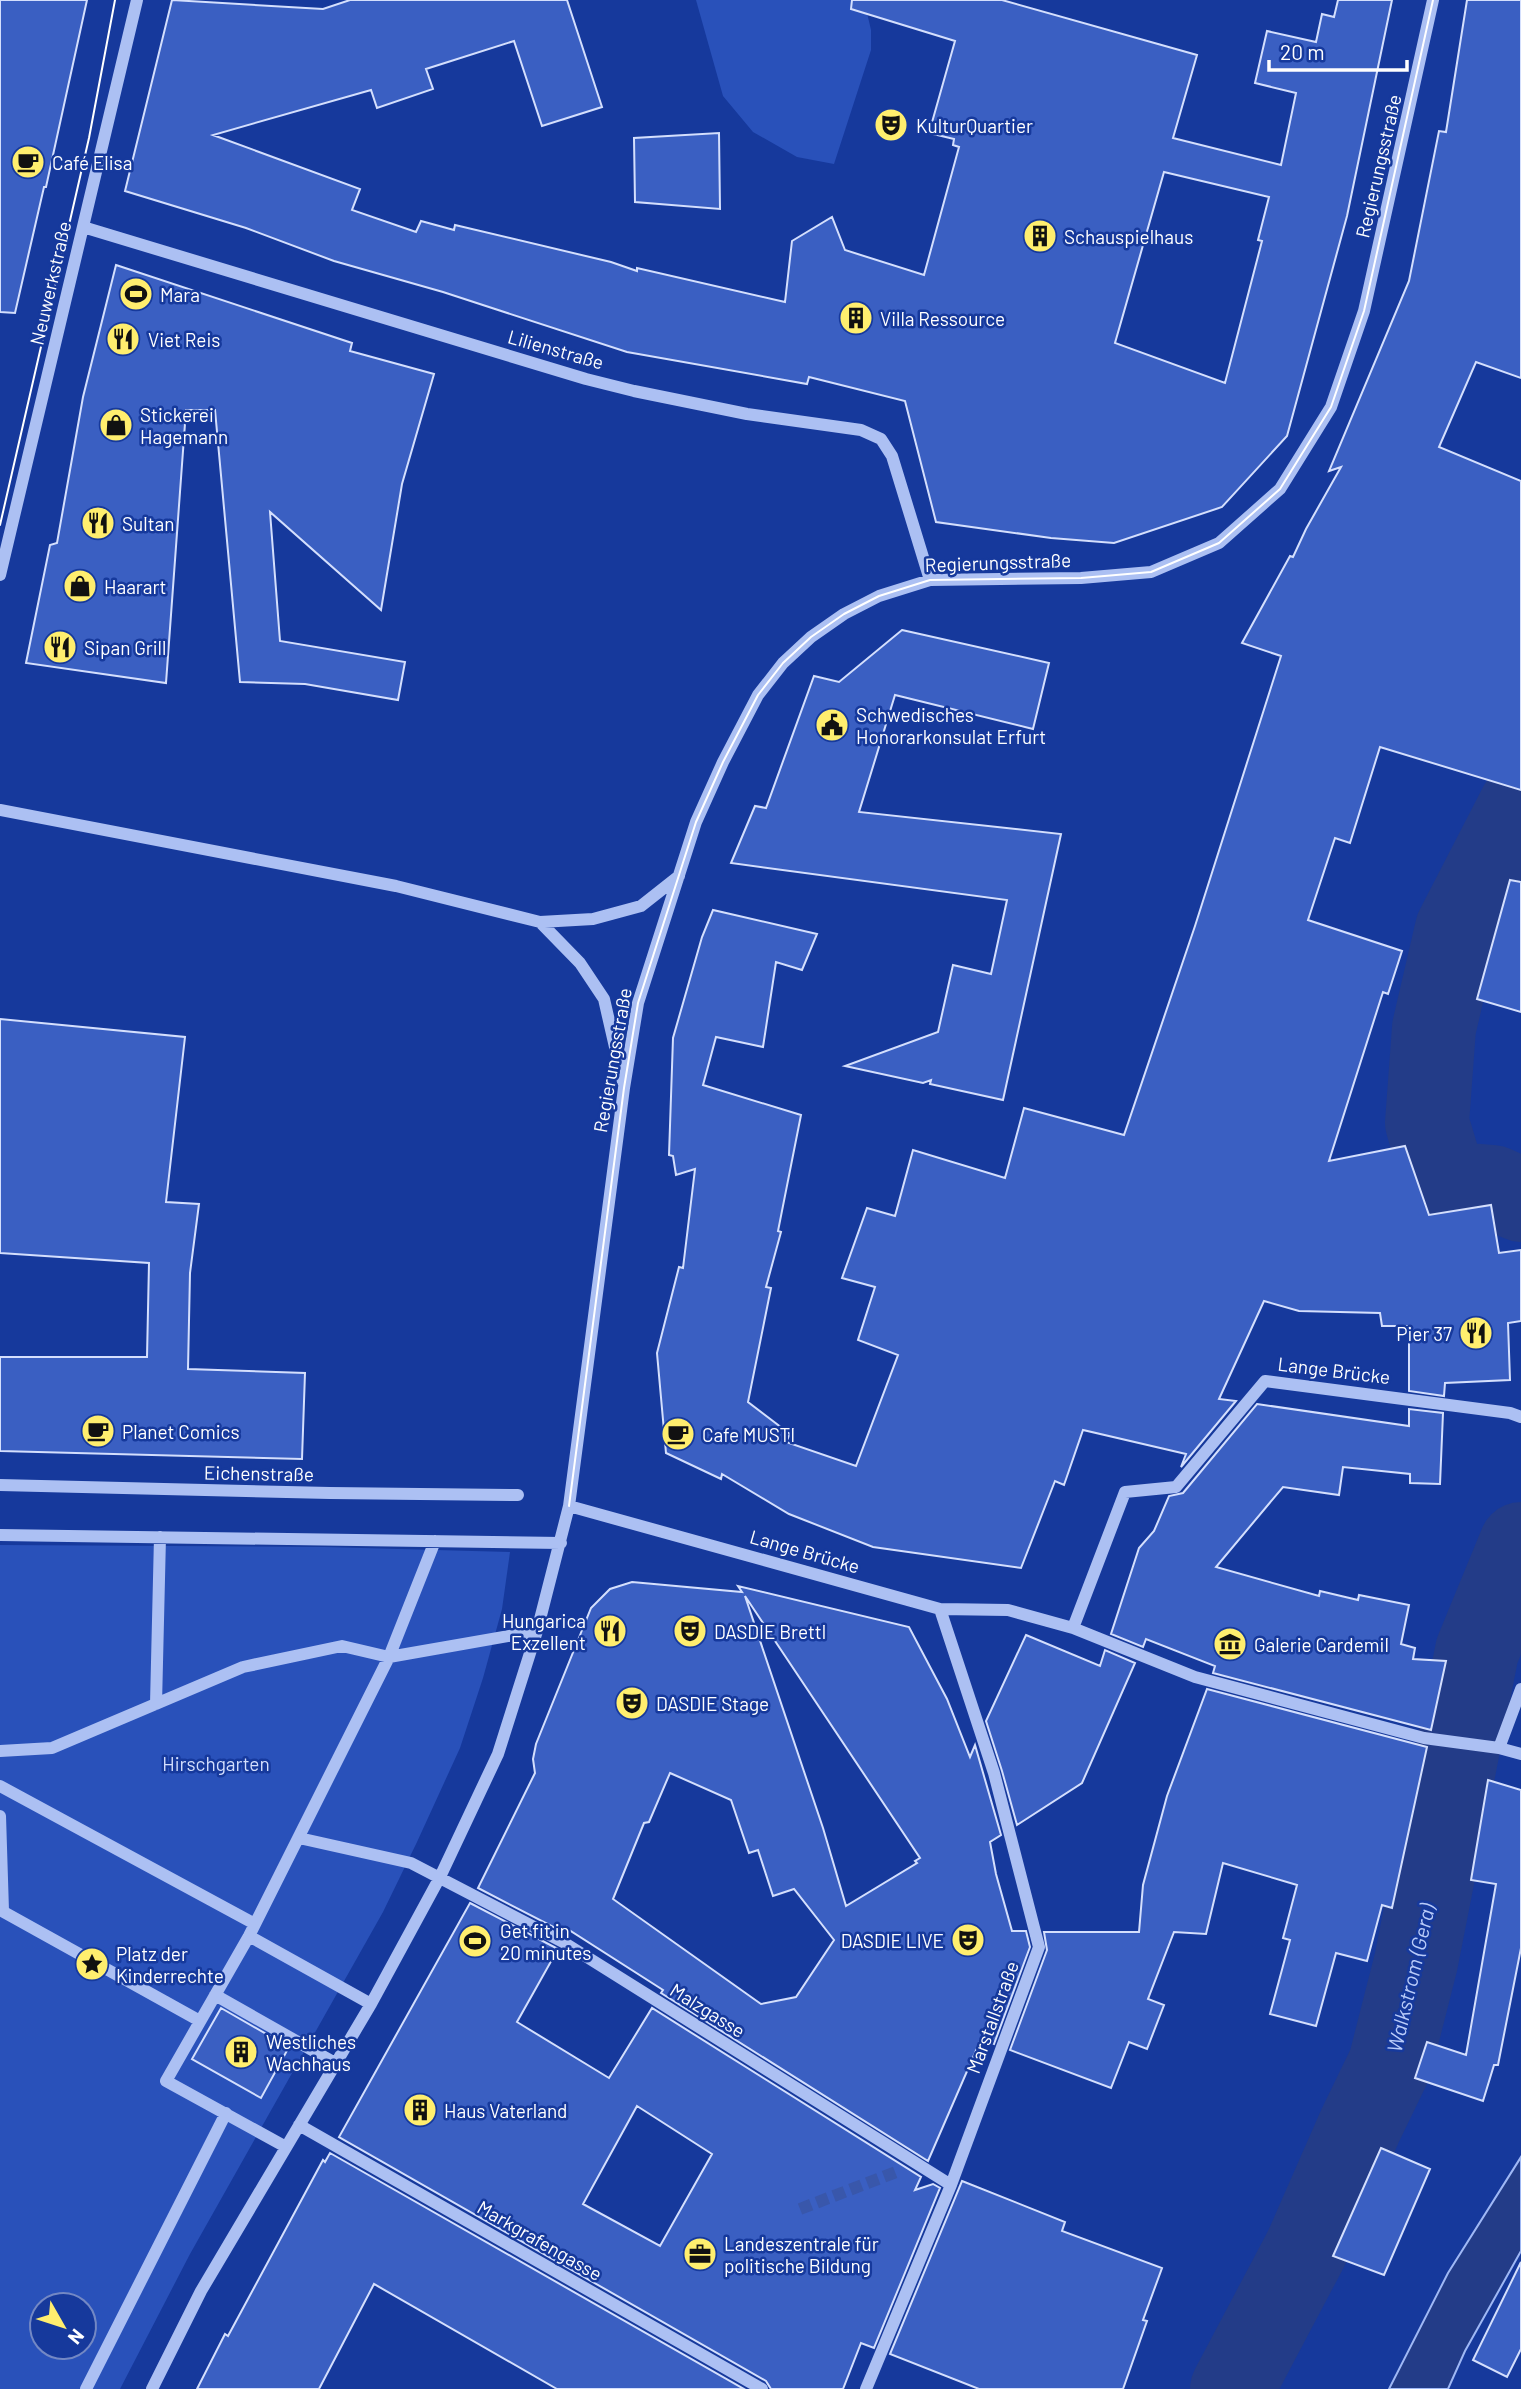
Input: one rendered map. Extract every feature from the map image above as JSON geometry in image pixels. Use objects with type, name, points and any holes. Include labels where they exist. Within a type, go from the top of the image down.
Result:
[{"type":"street","name":"Neuwerkstraße","points":[[0,575],[137,0]]},
{"type":"street","name":"Regierungsstraße","points":[[152,2389],[201,2291],[371,2004],[440,1877],[498,1755],[537,1631],[569,1506],[624,1088],[638,1003],[696,822],[758,695],[783,663],[811,637],[844,614],[879,596],[930,580],[1081,578],[1151,572],[1219,543],[1280,489],[1331,407],[1364,311],[1433,0]]},
{"type":"street","name":"Lilienstraße","points":[[83,227],[586,379],[747,414],[861,430],[881,439],[892,456],[930,580]]},
{"type":"street","points":[[0,810],[396,886],[540,922],[593,919],[641,906],[680,876]]},
{"type":"street","points":[[540,922],[579,963],[604,999],[624,1088]]},
{"type":"street","name":"Lange Brücke","points":[[1073,1628],[1125,1492],[1176,1487],[1265,1381],[1510,1413],[1521,1417]]},
{"type":"street","name":"Eichenstraße","points":[[0,1485],[518,1495]]},
{"type":"street","name":"Lange Brücke","points":[[569,1506],[940,1609],[1008,1611],[1073,1628],[1195,1676],[1424,1738],[1499,1748],[1521,1754]]},
{"type":"street","points":[[0,1535],[561,1543]]},
{"type":"street","points":[[156,1704],[160,1537]]},
{"type":"street","points":[[286,2147],[166,2081],[252,1930],[299,1839],[389,1657],[435,1541]]},
{"type":"street","name":"Marstallstraße","points":[[866,2389],[951,2185],[1039,1947],[994,1773],[940,1609]]},
{"type":"street","points":[[0,1751],[52,1748],[243,1667],[342,1646],[389,1657],[537,1631]]},
{"type":"street","points":[[1499,1748],[1521,1689]]},
{"type":"street","points":[[0,1786],[252,1930],[371,2004]]},
{"type":"street","points":[[0,1816],[1,1911],[200,2021]]},
{"type":"street","name":"Malzgasse","points":[[299,1839],[411,1863],[563,1942],[951,2185]]},
{"type":"street","points":[[215,1995],[335,2063]]},
{"type":"street","points":[[86,2389],[226,2113]]},
{"type":"street","name":"Markgrafengasse","points":[[299,2125],[762,2389]]},
{"type":"green space","points":[[696,0],[864,0],[871,30],[871,50],[834,164],[797,157],[753,132],[723,96]]},
{"type":"green space","name":"Hirschgarten","points":[[0,1545],[325,1547],[510,1552],[502,1609],[483,1678],[460,1748],[417,1842],[383,1912],[190,2254],[120,2389],[0,2389]]},
{"type":"shaded area","points":[[1521,2157],[1521,2251],[1465,2351],[1448,2389],[1389,2389],[1448,2273]]},
{"type":"building","points":[[0,0],[87,0],[15,313],[0,312]]},
{"type":"building","points":[[172,0],[323,9],[350,0],[567,0],[602,107],[542,126],[514,41],[426,69],[433,89],[377,108],[371,90],[213,135],[360,189],[352,210],[416,232],[421,221],[454,230],[455,225],[611,262],[637,271],[637,268],[785,302],[792,241],[832,217],[845,250],[924,275],[959,147],[953,145],[954,139],[929,133],[955,41],[851,9],[852,0],[1002,0],[1197,55],[1173,138],[1281,165],[1296,93],[1255,83],[1267,31],[1316,42],[1322,14],[1334,17],[1338,0],[1392,0],[1347,216],[1287,436],[1222,507],[1114,543],[1051,538],[936,522],[905,401],[809,377],[807,384],[627,352],[443,292],[334,261],[246,228],[125,191]],"holes":[[[1164,172],[1269,197],[1258,240],[1262,241],[1225,383],[1115,343]]]},
{"type":"building","points":[[1467,0],[1521,0],[1521,378],[1476,362],[1439,447],[1521,481],[1521,790],[1380,747],[1350,843],[1335,838],[1308,920],[1402,951],[1388,994],[1383,992],[1329,1161],[1405,1146],[1429,1215],[1491,1205],[1499,1253],[1521,1250],[1521,1321],[1508,1323],[1510,1380],[1445,1383],[1444,1396],[1409,1391],[1409,1326],[1382,1326],[1380,1313],[1299,1311],[1264,1301],[1219,1399],[1236,1401],[1181,1467],[1186,1454],[1083,1430],[1064,1485],[1055,1481],[1021,1568],[873,1547],[789,1514],[722,1474],[721,1479],[666,1453],[657,1353],[679,1267],[683,1268],[695,1169],[676,1175],[673,1156],[669,1155],[673,1038],[702,937],[713,910],[817,934],[802,970],[776,962],[763,1047],[716,1037],[703,1085],[801,1115],[778,1231],[781,1232],[766,1287],[771,1288],[748,1402],[790,1434],[786,1442],[856,1466],[898,1355],[858,1340],[875,1287],[842,1278],[867,1208],[895,1216],[913,1150],[1005,1178],[1024,1108],[1124,1135],[1195,926],[1281,656],[1242,643],[1290,556],[1293,557],[1341,467],[1329,471],[1409,281],[1439,131],[1446,132]]},
{"type":"building","points":[[719,133],[720,209],[635,202],[634,138]]},
{"type":"building","points":[[116,265],[352,343],[350,351],[434,374],[402,484],[381,610],[270,512],[280,641],[405,662],[398,700],[305,684],[240,682],[215,410],[186,410],[166,683],[26,663],[50,545],[57,543],[83,397]]},
{"type":"building","points":[[902,630],[1049,663],[1033,729],[895,695],[859,812],[1061,834],[1003,1100],[930,1084],[931,1080],[923,1083],[845,1066],[938,1032],[953,965],[991,974],[1007,900],[731,863],[755,806],[766,808],[814,676],[839,682]]},
{"type":"building","points":[[1510,880],[1521,882],[1521,1012],[1477,999]]},
{"type":"building","points":[[0,1019],[185,1037],[166,1202],[199,1204],[190,1273],[188,1369],[305,1373],[302,1459],[0,1451],[0,1357],[147,1357],[149,1263],[0,1253]]},
{"type":"building","points":[[1257,1404],[1409,1426],[1409,1409],[1443,1413],[1440,1484],[1410,1483],[1410,1474],[1343,1467],[1339,1495],[1283,1487],[1216,1567],[1319,1596],[1320,1591],[1358,1600],[1359,1595],[1409,1605],[1401,1644],[1415,1648],[1413,1659],[1446,1661],[1431,1730],[1213,1673],[1215,1666],[1146,1639],[1143,1647],[1111,1634],[1139,1548],[1154,1531],[1169,1496],[1183,1493]]},
{"type":"building","points":[[632,1582],[742,1592],[738,1586],[909,1627],[947,1699],[970,1757],[975,1745],[1001,1835],[990,1842],[996,1874],[1012,1931],[1026,1931],[1030,1947],[994,2044],[981,2039],[928,2161],[661,1993],[663,1990],[569,1930],[567,1934],[478,1888],[535,1773],[533,1759],[536,1744],[591,1608],[610,1589]],"holes":[[[745,1596],[920,1858],[915,1861],[917,1863],[846,1906],[823,1828]],[[670,1773],[731,1800],[749,1853],[758,1850],[773,1896],[794,1889],[834,1940],[796,1997],[761,2004],[613,1899],[644,1823],[649,1822]]]},
{"type":"building","points":[[1026,1635],[1100,1666],[1105,1650],[1135,1663],[1082,1783],[1017,1825],[986,1721]]},
{"type":"building","points":[[1207,1689],[1427,1747],[1392,1908],[1382,1905],[1367,1961],[1336,1953],[1316,2026],[1270,2014],[1290,1940],[1283,1938],[1297,1885],[1223,1863],[1206,1934],[1174,1932],[1148,1999],[1164,2005],[1147,2049],[1129,2042],[1111,2088],[1010,2050],[1047,1950],[1044,1932],[1139,1932],[1143,1885],[1167,1796]]},
{"type":"building","points":[[1488,1780],[1521,1790],[1521,1948],[1498,2065],[1494,2065],[1483,2101],[1415,2078],[1427,2042],[1466,2055],[1496,1884],[1471,1880]]},
{"type":"building","points":[[470,1903],[558,1949],[517,2022],[609,2078],[652,2008],[921,2177],[915,2190],[933,2184],[940,2188],[874,2348],[861,2343],[843,2389],[771,2389],[766,2381],[339,2137]],"holes":[[[637,2106],[712,2154],[660,2246],[583,2204]]]},
{"type":"building","name":"Westliches Wachhaus","points":[[221,2008],[289,2047],[261,2098],[192,2059]]},
{"type":"building","points":[[1381,2148],[1430,2169],[1384,2275],[1333,2256]]},
{"type":"building","points":[[330,2153],[744,2389],[557,2389],[374,2284],[319,2389],[197,2389],[323,2160],[325,2162]]},
{"type":"building","points":[[962,2181],[1065,2222],[1062,2231],[1162,2268],[1143,2320],[1147,2321],[1123,2389],[979,2389],[890,2354]]},
{"type":"building","points":[[1521,2262],[1521,2349],[1507,2377],[1473,2360]]},
{"type":"waterway","name":"Walkstrom (Gera)","points":[[1521,805],[1457,929],[1434,1028],[1427,1123],[1445,1183],[1493,1187],[1521,1200]]},
{"type":"waterway","name":"Walkstrom (Gera)","points":[[1232,2389],[1306,2249],[1390,2064],[1416,1962],[1477,1651],[1521,1544]]},
{"type":"tunnel","points":[[800,2209],[896,2172]]},
{"type":"tram line","points":[[0,525],[89,138],[115,0]]},
{"type":"tram line","points":[[569,1506],[624,1088],[638,1003],[696,822],[758,695],[783,663],[811,637],[844,614],[879,596],[930,580],[1081,578],[1151,572],[1219,543],[1280,489],[1331,407],[1364,311],[1433,0]]},
{"type":"place","name":"KulturQuartier","points":[[891,125]]},
{"type":"place","name":"Café Elisa","points":[[28,162]]},
{"type":"place","name":"Schauspielhaus","points":[[1040,236]]},
{"type":"place","name":"Mara","points":[[136,294]]},
{"type":"place","name":"Villa Ressource","points":[[856,318]]},
{"type":"place","name":"Viet Reis","points":[[123,339]]},
{"type":"place","name":"Stickerei Hagemann","points":[[116,425]]},
{"type":"place","name":"Sultan","points":[[98,523]]},
{"type":"place","name":"Haarart","points":[[80,586]]},
{"type":"place","name":"Sipan Grill","points":[[60,647]]},
{"type":"place","name":"Schwedisches Honorarkonsulat Erfurt","points":[[832,725]]},
{"type":"place","name":"Pier 37","points":[[1476,1333]]},
{"type":"place","name":"Planet Comics","points":[[98,1431]]},
{"type":"place","name":"Cafe MUSTI","points":[[678,1434]]},
{"type":"place","name":"Hungarica Exzellent","points":[[610,1631]]},
{"type":"place","name":"DASDIE Brettl","points":[[690,1631]]},
{"type":"place","name":"Galerie Cardemil","points":[[1230,1644]]},
{"type":"place","name":"DASDIE Stage","points":[[632,1703]]},
{"type":"place","name":"DASDIE LIVE","points":[[968,1940]]},
{"type":"place","name":"Get fit in 20 minutes","points":[[475,1941]]},
{"type":"place","name":"Platz der Kinderrechte","points":[[92,1964]]},
{"type":"place","name":"Westliches Wachhaus","points":[[241,2052]]},
{"type":"place","name":"Haus Vaterland","points":[[420,2110]]},
{"type":"place","name":"Landeszentrale für politische Bildung","points":[[700,2254]]}]
